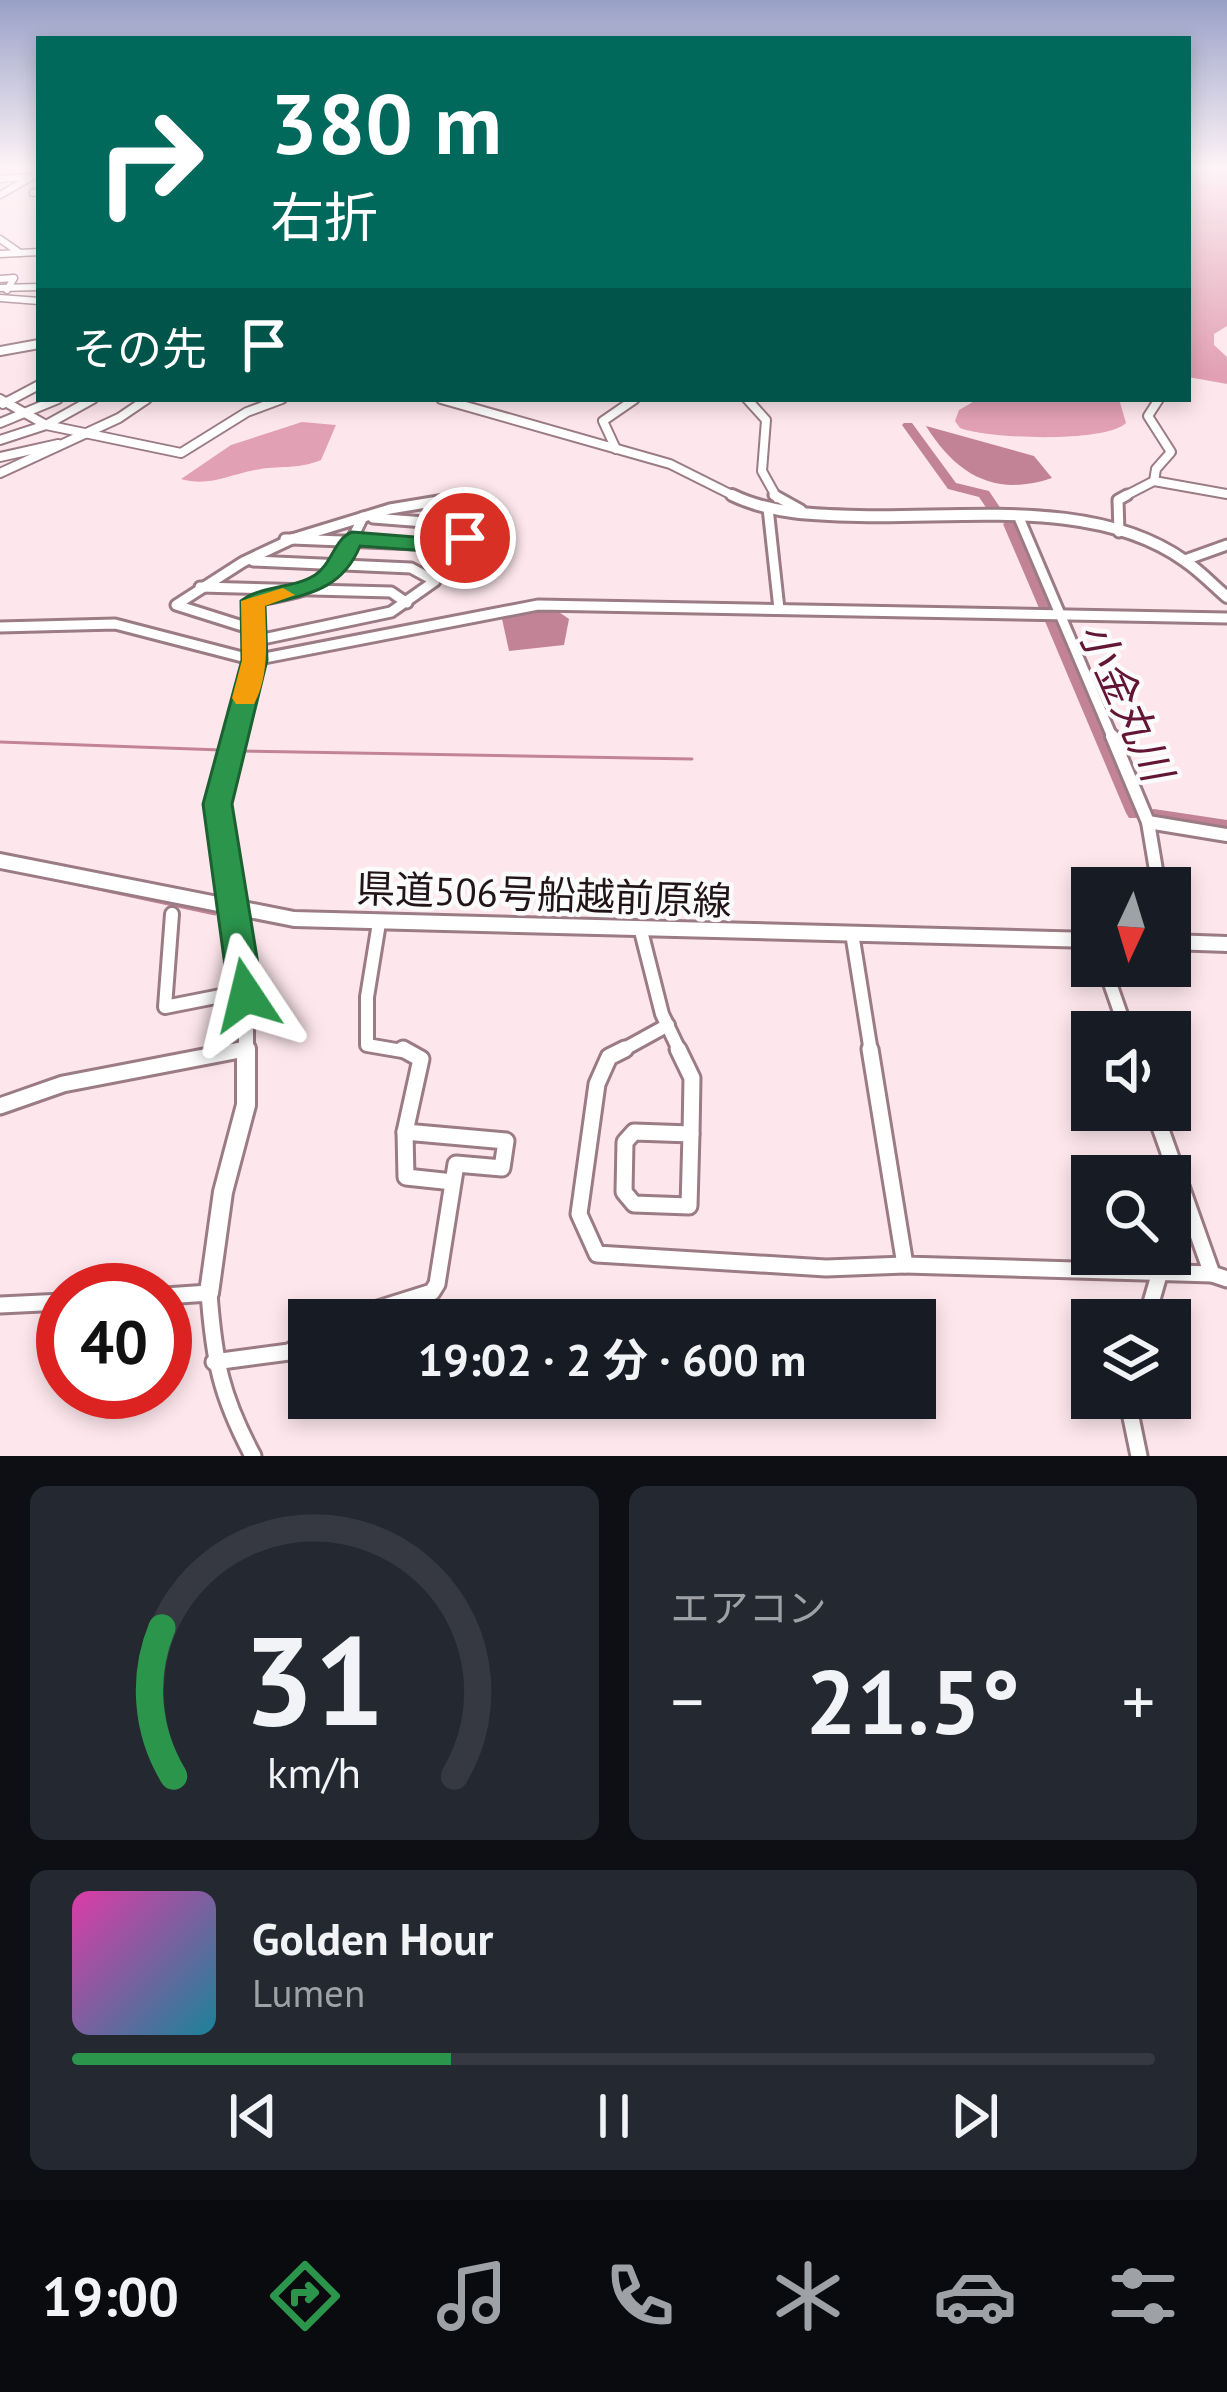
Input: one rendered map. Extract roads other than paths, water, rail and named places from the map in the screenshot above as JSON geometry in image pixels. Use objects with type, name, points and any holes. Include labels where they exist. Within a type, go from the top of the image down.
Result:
[{"type":"main road","name":"県道506号船越前原線","points":[[0,861],[294,919],[1071,939]]},
{"type":"main road","points":[[1191,943],[1227,944]]},
{"type":"street","points":[[0,239],[20,254]]},
{"type":"street","points":[[0,254],[36,252]]},
{"type":"street","points":[[0,279],[14,278],[1,298],[36,301]]},
{"type":"street","points":[[4,288],[36,286]]},
{"type":"street","points":[[0,351],[36,345]]},
{"type":"street","points":[[2,402],[36,386]]},
{"type":"street","points":[[2,402],[46,425],[189,452],[247,412],[274,402]]},
{"type":"street","points":[[0,423],[52,402]]},
{"type":"street","points":[[0,440],[46,425],[88,402]]},
{"type":"street","points":[[0,473],[92,431],[142,402]]},
{"type":"street","points":[[452,402],[671,464],[768,508],[1020,520],[1118,532],[1185,560],[1227,597]]},
{"type":"street","points":[[616,449],[603,421],[630,402]]},
{"type":"street","points":[[751,402],[766,420],[764,482],[778,500],[801,510]]},
{"type":"street","points":[[1154,481],[1156,469],[1171,452],[1148,416],[1157,402]]},
{"type":"street","points":[[0,457],[73,440]]},
{"type":"street","points":[[1118,532],[1118,500],[1154,481],[1227,494]]},
{"type":"street","points":[[248,561],[411,568],[435,581],[404,605],[253,635],[176,608],[221,569],[248,561],[285,539],[408,501],[469,496],[476,526]]},
{"type":"street","points":[[768,508],[779,609]]},
{"type":"street","points":[[363,517],[476,526]]},
{"type":"street","points":[[253,1456],[224,1402],[214,1362],[209,1293],[223,1192],[246,1105],[246,991],[218,804],[254,660],[253,601],[313,586],[343,563],[363,517]]},
{"type":"street","points":[[1020,520],[1148,822],[1156,867]]},
{"type":"street","points":[[285,539],[441,545],[465,538],[476,526]]},
{"type":"street","points":[[1185,560],[1226,546]]},
{"type":"street","points":[[200,587],[313,586],[391,592],[404,605],[413,627]]},
{"type":"street","points":[[0,627],[115,624],[254,660],[538,605],[1227,618]]},
{"type":"street","points":[[1148,822],[1227,835]]},
{"type":"street","points":[[172,914],[164,1007],[246,991]]},
{"type":"street","points":[[379,923],[367,998],[367,1045],[402,1048],[421,1059],[406,1132],[406,1177],[453,1182]]},
{"type":"street","points":[[641,931],[668,1024],[692,1078],[691,1134],[689,1205],[634,1204],[624,1192],[626,1142],[634,1132],[691,1134]]},
{"type":"street","points":[[851,934],[904,1265]]},
{"type":"street","points":[[668,1024],[610,1057],[597,1084],[579,1214],[598,1253],[805,1268],[904,1265],[1071,1272]]},
{"type":"street","points":[[0,1106],[30,1092],[245,1049]]},
{"type":"street","points":[[1152,1299],[1159,1275],[1220,1277],[1162,1131]]},
{"type":"street","points":[[406,1132],[506,1141],[502,1168],[456,1164],[432,1292],[410,1299]]},
{"type":"street","points":[[192,1294],[209,1293]]},
{"type":"street","points":[[0,1305],[36,1303]]},
{"type":"street","points":[[214,1362],[288,1352]]},
{"type":"street","points":[[1131,1419],[1139,1456]]},
{"type":"waterway","name":"小金丸川","points":[[908,425],[952,486],[984,494],[998,515]]},
{"type":"waterway","name":"小金丸川","points":[[1010,524],[1046,608]]},
{"type":"waterway","name":"小金丸川","points":[[1051,619],[1135,813]]},
{"type":"waterway","points":[[0,742],[221,750]]},
{"type":"waterway","points":[[240,751],[692,759]]},
{"type":"waterway","name":"小金丸川","points":[[1154,816],[1227,827]]},
{"type":"waterway","points":[[0,868],[215,914]]}]
